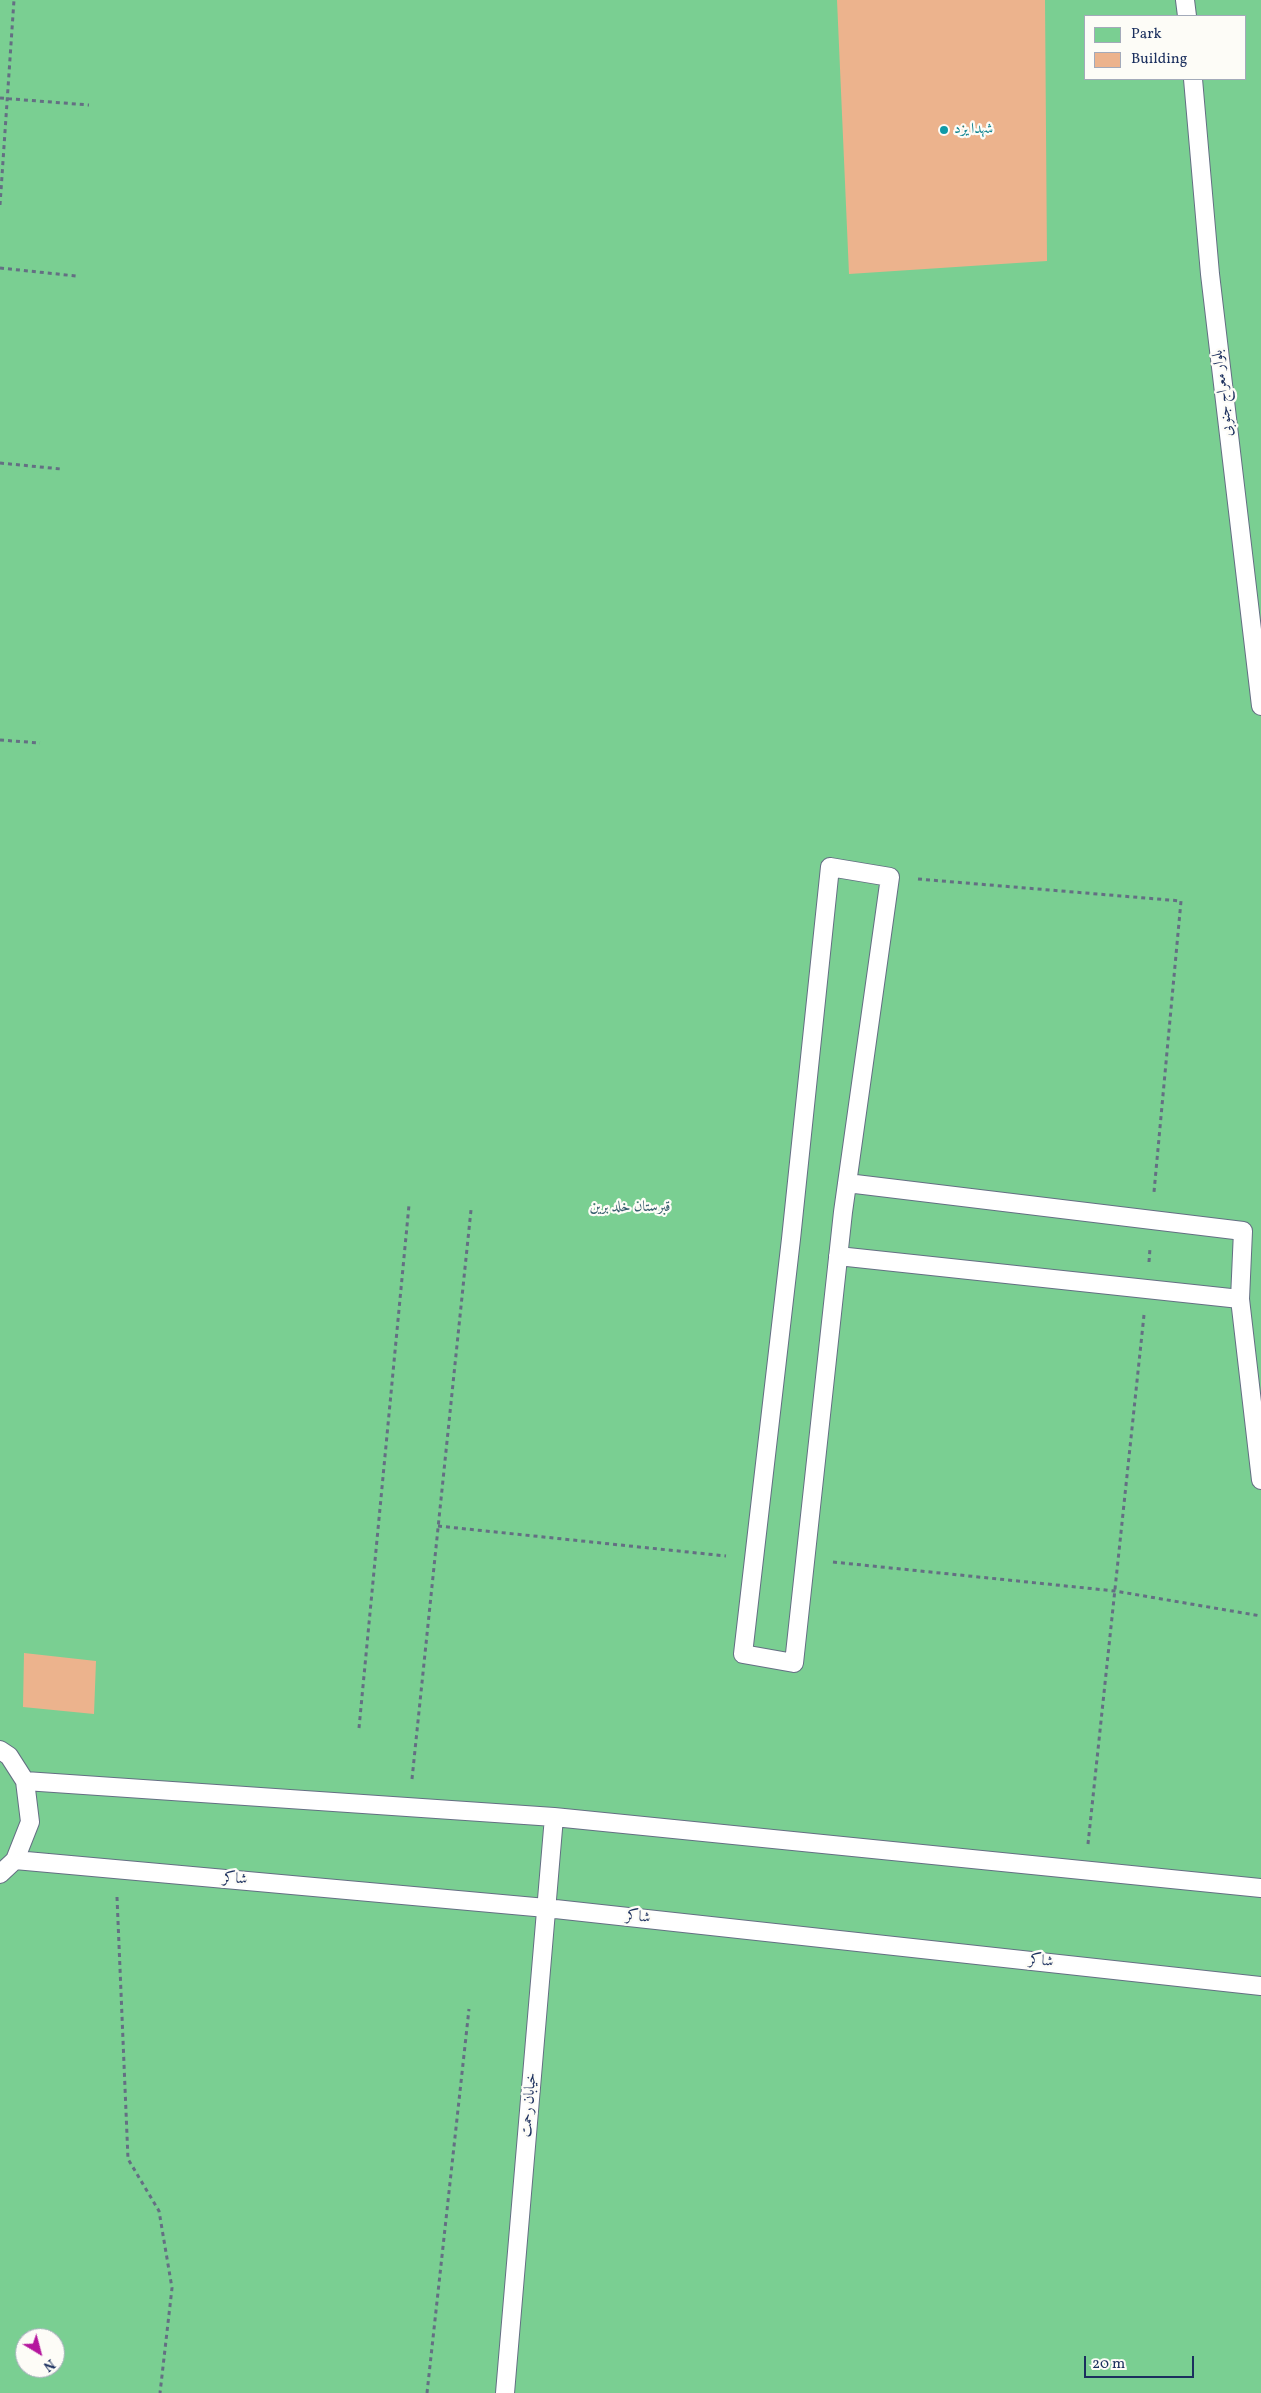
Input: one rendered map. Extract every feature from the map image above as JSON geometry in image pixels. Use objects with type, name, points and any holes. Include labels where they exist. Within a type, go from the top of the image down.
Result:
[{"type":"lane","points":[[1186,0],[1187,15]]},
{"type":"lane","name":"بلوار معراج جنوبی","points":[[1192,80],[1210,274],[1261,706]]},
{"type":"lane","points":[[830,867],[890,877],[847,1183],[838,1256],[794,1663],[743,1654],[791,1239],[830,867]]},
{"type":"lane","points":[[847,1183],[1243,1232],[1240,1299],[1261,1480]]},
{"type":"lane","points":[[838,1256],[1240,1299]]},
{"type":"lane","points":[[0,1750],[9,1756],[25,1781],[30,1822],[15,1860],[0,1874]]},
{"type":"lane","points":[[25,1781],[554,1818],[1261,1888]]},
{"type":"lane","name":"خیابان رحمت","points":[[505,2393],[554,1818]]},
{"type":"lane","name":"شاکر","points":[[15,1860],[546,1908],[1261,1986]]},
{"type":"path","points":[[0,205],[14,0]]},
{"type":"path","points":[[0,98],[89,105]]},
{"type":"path","points":[[0,268],[76,276]]},
{"type":"path","points":[[0,463],[61,469]]},
{"type":"path","points":[[0,740],[40,743]]},
{"type":"path","points":[[359,1728],[409,1205]]},
{"type":"path","points":[[409,1808],[471,1210]]},
{"type":"path","points":[[438,1526],[754,1559]]},
{"type":"path","points":[[805,1559],[1115,1591],[1261,1616]]},
{"type":"path","points":[[116,1869],[128,2159],[159,2211],[172,2288],[160,2393]]},
{"type":"path","points":[[427,2393],[469,2009]]},
{"type":"green space","name":"قبرستان خلد برین","points":[[0,0],[1261,0],[1261,2393],[0,2393]]},
{"type":"building","name":"شهدا یزد","points":[[837,0],[1045,0],[1047,261],[849,274]]},
{"type":"building","points":[[24,1653],[96,1661],[94,1714],[23,1707]]},
{"type":"place","name":"شهدا یزد","points":[[944,130]]}]
